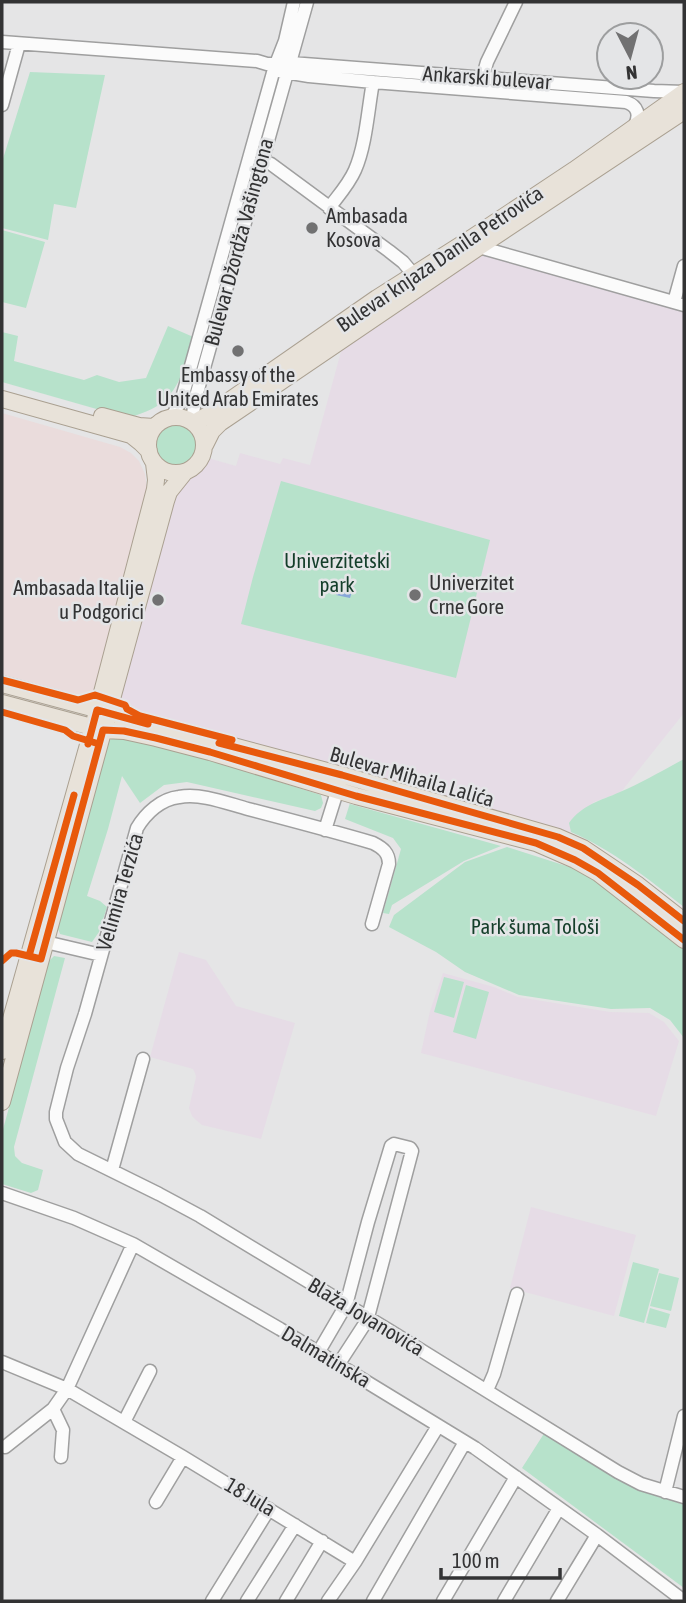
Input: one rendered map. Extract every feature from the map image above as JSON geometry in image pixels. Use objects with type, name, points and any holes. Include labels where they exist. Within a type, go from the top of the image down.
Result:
[{"type":"main road","name":"Bulevar knjaza Danila Petrovića","points":[[193,422],[223,405],[574,170],[684,92]]},
{"type":"main road","name":"Bulevar knjaza Danila Petrovića","points":[[205,445],[212,431],[220,423],[684,111]]},
{"type":"main road","points":[[2,388],[138,426],[154,427]]},
{"type":"main road","points":[[2,399],[131,436],[165,471],[184,472]]},
{"type":"main road","points":[[2,1102],[40,941],[100,720],[166,501],[169,492],[184,472],[198,464],[203,455],[205,445],[202,433],[193,422],[185,418],[172,417],[159,422],[148,441],[156,480],[155,489],[100,720]]},
{"type":"main road","points":[[2,684],[100,720]]},
{"type":"main road","points":[[2,703],[100,720]]},
{"type":"main road","name":"Bulevar Mihaila Lalića","points":[[100,720],[558,837],[583,848],[638,885],[684,921]]},
{"type":"main road","name":"Bulevar Mihaila Lalića","points":[[340,783],[554,849],[598,873],[684,940]]},
{"type":"main road","points":[[2,1051],[40,941]]},
{"type":"street","points":[[279,66],[294,2]]},
{"type":"street","points":[[279,66],[307,2]]},
{"type":"street","points":[[481,83],[487,62],[516,2]]},
{"type":"street","points":[[2,42],[257,61],[279,66]]},
{"type":"street","points":[[2,105],[19,44]]},
{"type":"street","name":"Ankarski bulevar","points":[[279,66],[373,82],[481,83],[684,92]]},
{"type":"street","name":"Ankarski bulevar","points":[[279,66],[481,83],[626,102],[637,111],[635,125]]},
{"type":"street","name":"Bulevar Džordža Vašingtona","points":[[193,422],[195,400],[261,161],[279,66]]},
{"type":"street","name":"Bulevar Džordža Vašingtona","points":[[172,417],[182,398],[279,66]]},
{"type":"street","points":[[329,208],[350,180],[358,162],[373,82]]},
{"type":"street","points":[[261,161],[271,164],[389,251],[414,275]]},
{"type":"street","points":[[479,247],[679,304],[684,266]]},
{"type":"street","points":[[326,830],[340,783]]},
{"type":"street","name":"Velimira Terzića","points":[[58,1125],[56,1112],[64,1076],[85,1014],[137,828],[143,818],[167,800],[197,796],[326,830],[382,848],[388,856],[388,864],[372,924]]},
{"type":"street","points":[[40,941],[101,955]]},
{"type":"street","points":[[112,1170],[143,1059]]},
{"type":"street","name":"Blaža Jovanovića","points":[[58,1125],[65,1142],[78,1154],[200,1216],[618,1472],[641,1484],[684,1497]]},
{"type":"street","points":[[318,1353],[346,1305],[391,1146],[394,1144],[410,1148],[412,1151],[368,1317],[338,1366]]},
{"type":"street","name":"Dalmatinska","points":[[2,1193],[75,1218],[133,1244],[318,1353],[465,1442],[597,1535],[668,1596],[684,1601]]},
{"type":"street","points":[[5,1447],[52,1409],[66,1389],[133,1244]]},
{"type":"street","points":[[486,1390],[494,1374],[517,1294]]},
{"type":"street","name":"18 Jula","points":[[2,1362],[66,1389],[355,1562]]},
{"type":"street","points":[[124,1422],[150,1371]]},
{"type":"street","points":[[52,1409],[63,1430],[61,1457]]},
{"type":"street","points":[[665,1492],[684,1416]]},
{"type":"street","points":[[328,1601],[355,1562],[438,1426]]},
{"type":"street","points":[[373,1601],[465,1442]]},
{"type":"street","points":[[156,1502],[183,1457]]},
{"type":"street","points":[[443,1601],[516,1477]]},
{"type":"street","points":[[504,1601],[559,1508]]},
{"type":"street","points":[[212,1601],[269,1510]]},
{"type":"street","points":[[247,1601],[295,1525]]},
{"type":"street","points":[[557,1601],[597,1535]]},
{"type":"street","points":[[286,1601],[322,1541]]},
{"type":"shaded area","name":"Univerzitet Crne Gore","points":[[485,251],[684,307],[684,713],[621,792],[594,802],[569,823],[571,832],[133,712],[123,706],[120,693],[170,497],[181,482],[196,474],[208,458],[236,466],[240,453],[280,464],[283,458],[310,465],[342,348]]},
{"type":"shaded area","points":[[2,413],[120,447],[139,461],[145,474],[147,488],[94,691],[90,694],[83,696],[2,675]]},
{"type":"shaded area","points":[[179,952],[206,960],[236,1006],[295,1023],[261,1139],[202,1125],[192,1116],[189,1108],[196,1077],[193,1069],[150,1057]]},
{"type":"shaded area","points":[[443,973],[494,987],[518,997],[610,1012],[649,1013],[664,1022],[679,1041],[656,1116],[421,1053],[430,1011]]},
{"type":"shaded area","points":[[531,1207],[636,1235],[614,1316],[510,1288]]},
{"type":"green space","points":[[30,72],[105,75],[76,208],[54,204],[48,240],[2,228],[2,162]]},
{"type":"green space","points":[[2,230],[45,242],[26,308],[2,302]]},
{"type":"green space","points":[[168,326],[198,339],[179,381],[169,396],[146,412],[128,418],[2,382],[2,332],[18,336],[14,361],[84,380],[97,375],[119,382],[146,378]]},
{"type":"green space","points":[[175,425],[190,431],[196,446],[190,461],[175,467],[160,461],[154,446],[160,431]]},
{"type":"green space","name":"Univerzitetski park","points":[[281,481],[490,540],[456,678],[241,624]]},
{"type":"green space","points":[[126,734],[321,795],[323,803],[321,808],[315,811],[187,782],[164,785],[140,803],[122,776],[87,896],[107,907],[99,932],[92,942],[60,934],[56,924],[105,744]]},
{"type":"green space","name":"Park šuma Tološi","points":[[684,759],[684,907],[616,856],[571,832],[569,823],[586,807],[636,785]]},
{"type":"green space","points":[[350,803],[501,846],[464,861],[392,905],[389,914],[383,913],[401,849],[393,838],[345,819]]},
{"type":"green space","name":"Park šuma Tološi","points":[[507,847],[585,872],[684,944],[684,1038],[670,1020],[650,1008],[611,1009],[519,995],[465,972],[436,952],[389,927],[394,915],[465,862]]},
{"type":"green space","points":[[54,956],[65,958],[14,1147],[15,1156],[22,1163],[43,1170],[38,1190],[31,1193],[2,1184],[2,1133],[49,961]]},
{"type":"green space","points":[[444,977],[464,982],[454,1018],[434,1012]]},
{"type":"green space","points":[[466,985],[489,992],[476,1039],[453,1032]]},
{"type":"green space","points":[[633,1262],[659,1269],[644,1323],[619,1316]]},
{"type":"green space","points":[[659,1273],[679,1278],[671,1311],[650,1306]]},
{"type":"green space","points":[[650,1308],[670,1314],[666,1328],[646,1323]]},
{"type":"green space","points":[[545,1432],[648,1492],[684,1505],[684,1588],[522,1468]]},
{"type":"water","points":[[340,581],[354,585],[350,598],[336,595]]},
{"type":"cycle path","points":[[2,680],[78,700],[95,695],[125,705],[140,716],[232,740]]},
{"type":"cycle path","points":[[88,744],[97,710],[148,724]]},
{"type":"cycle path","points":[[2,712],[65,730],[73,736],[99,744]]},
{"type":"cycle path","points":[[2,961],[11,953],[41,959],[103,730],[124,731],[210,752],[356,796],[536,843],[598,873],[684,940]]},
{"type":"cycle path","points":[[219,743],[558,837],[583,848],[638,885],[684,921]]},
{"type":"cycle path","points":[[29,956],[74,795]]},
{"type":"place","name":"Ambasada Kosova","points":[[312,228]]},
{"type":"place","name":"Embassy of the United Arab Emirates","points":[[238,351]]},
{"type":"place","name":"Univerzitet Crne Gore","points":[[415,595]]},
{"type":"place","name":"Ambasada Italije u Podgorici","points":[[158,600]]}]
